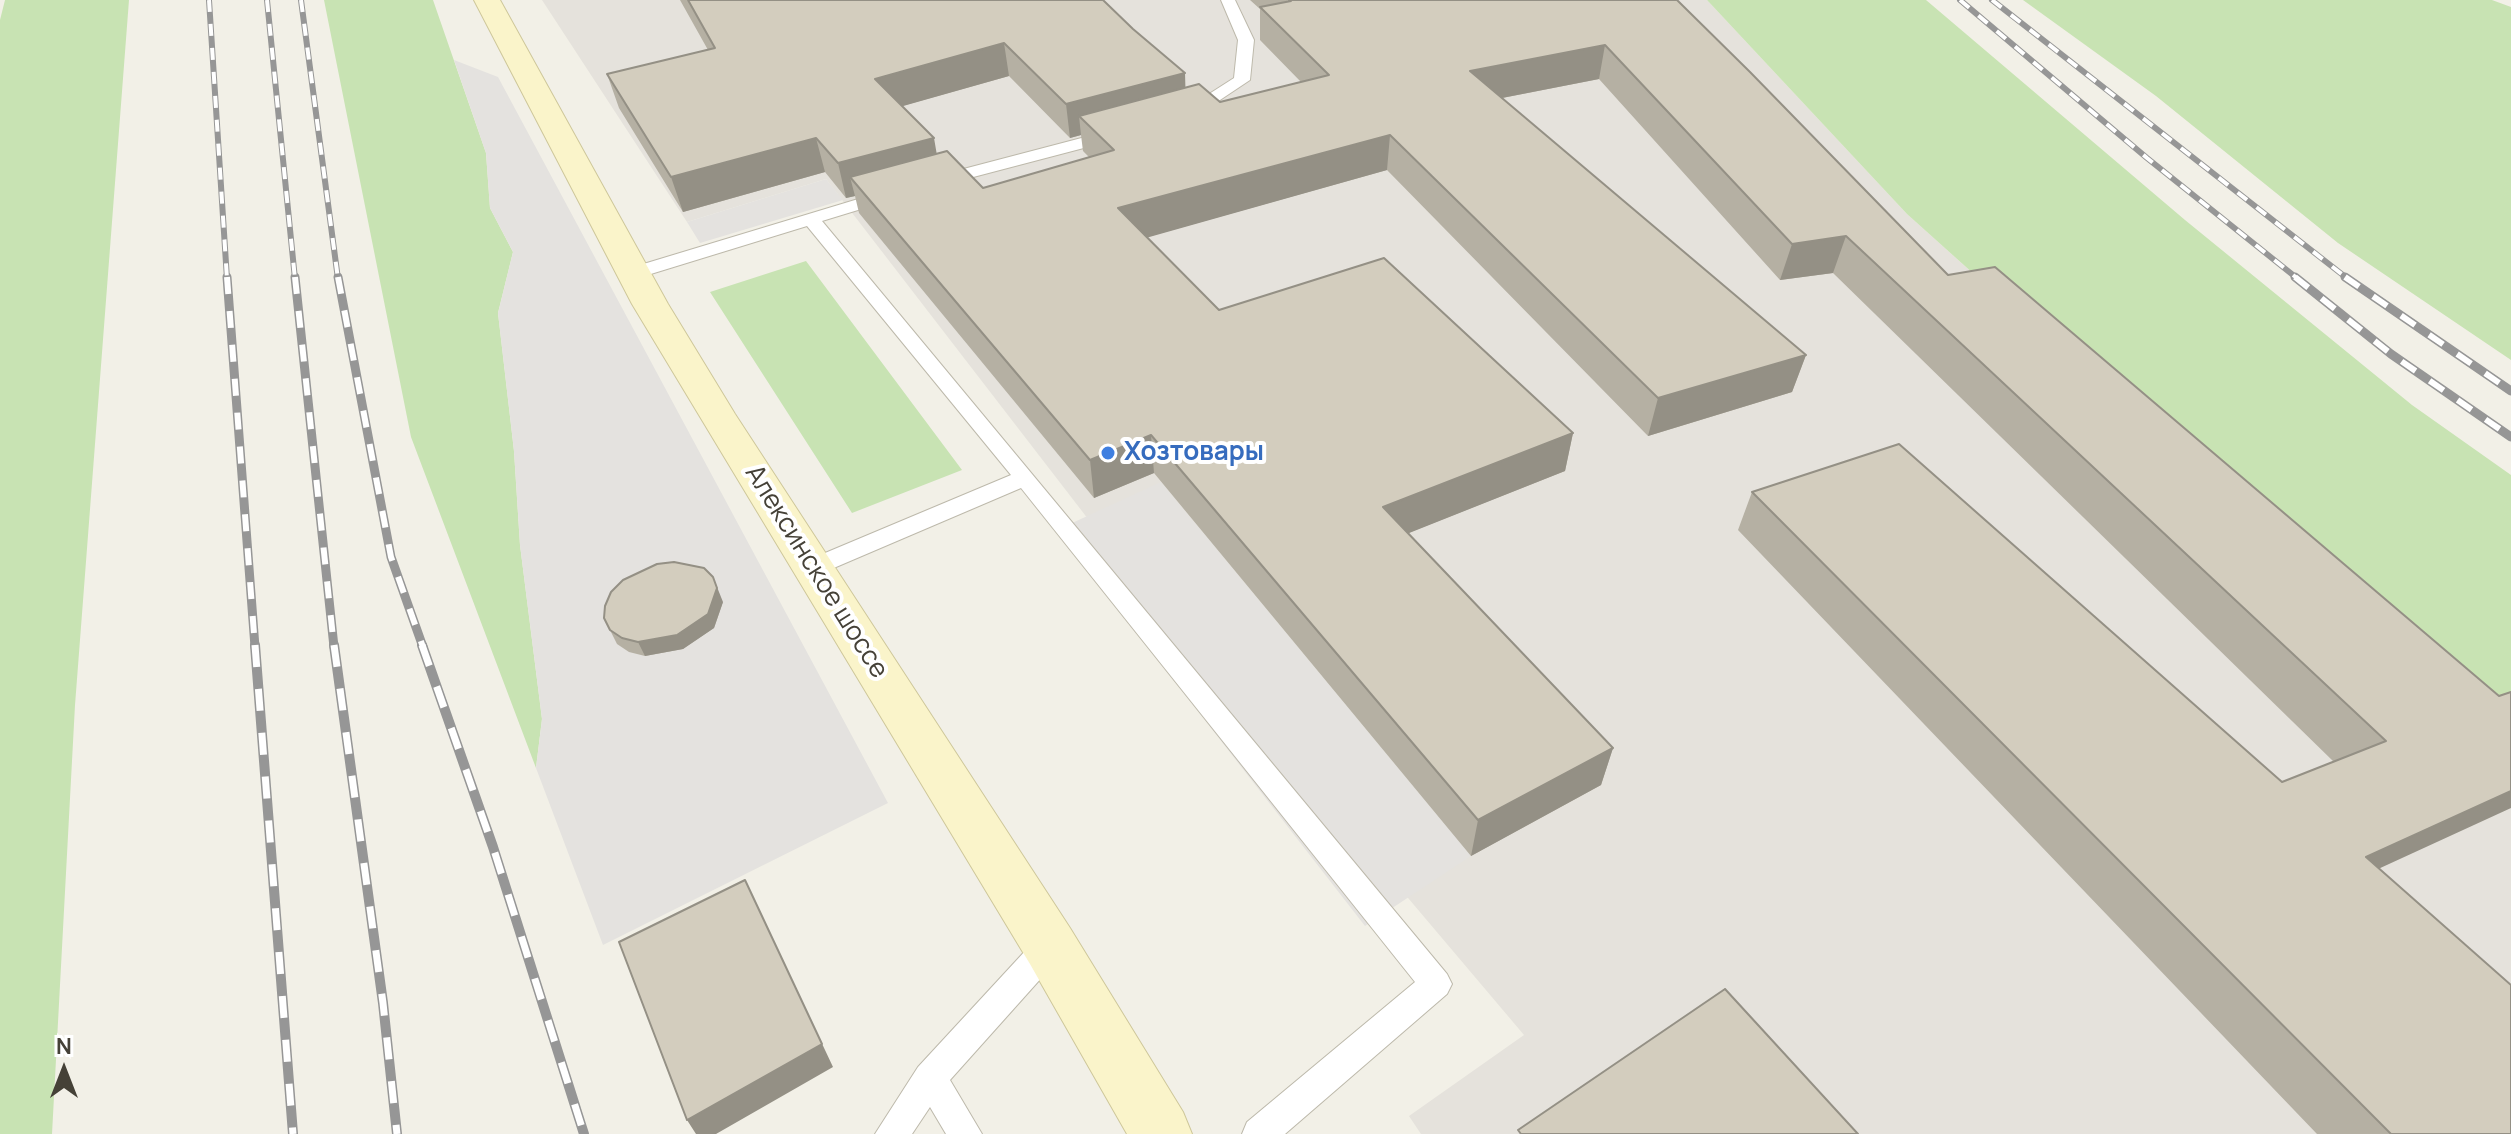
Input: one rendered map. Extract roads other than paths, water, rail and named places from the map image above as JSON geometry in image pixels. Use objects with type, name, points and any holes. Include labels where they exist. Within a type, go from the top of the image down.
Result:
[{"type":"main road","name":"Алексинское шоссе","points":[[487,0],[524,74],[716,415],[1050,946],[1161,1134]]},
{"type":"lane","points":[[1163,121],[1193,113],[1242,80],[1246,40],[1228,0]]},
{"type":"lane","points":[[634,273],[810,218],[1133,129]]},
{"type":"lane","points":[[810,218],[1436,984],[1259,1134]]},
{"type":"lane","points":[[814,567],[1025,478]]},
{"type":"lane","points":[[892,1134],[930,1078],[1050,946]]},
{"type":"lane","points":[[930,1078],[965,1134]]},
{"type":"railway","points":[[209,0],[227,279]]},
{"type":"railway","points":[[267,0],[295,279]]},
{"type":"railway","points":[[301,0],[338,279]]},
{"type":"railway","points":[[1960,0],[2147,158],[2298,279]]},
{"type":"railway","points":[[1992,0],[2348,279]]},
{"type":"railway","points":[[227,277],[255,647]]},
{"type":"railway","points":[[295,277],[334,647]]},
{"type":"railway","points":[[338,277],[391,557],[423,647]]},
{"type":"railway","points":[[2295,277],[2391,354],[2511,437]]},
{"type":"railway","points":[[2345,277],[2511,391]]},
{"type":"railway","points":[[255,645],[293,1134]]},
{"type":"railway","points":[[334,645],[383,1003],[397,1134]]},
{"type":"railway","points":[[422,645],[493,847],[584,1134]]},
{"type":"place","name":"Хозтовары","points":[[1108,453]]}]
